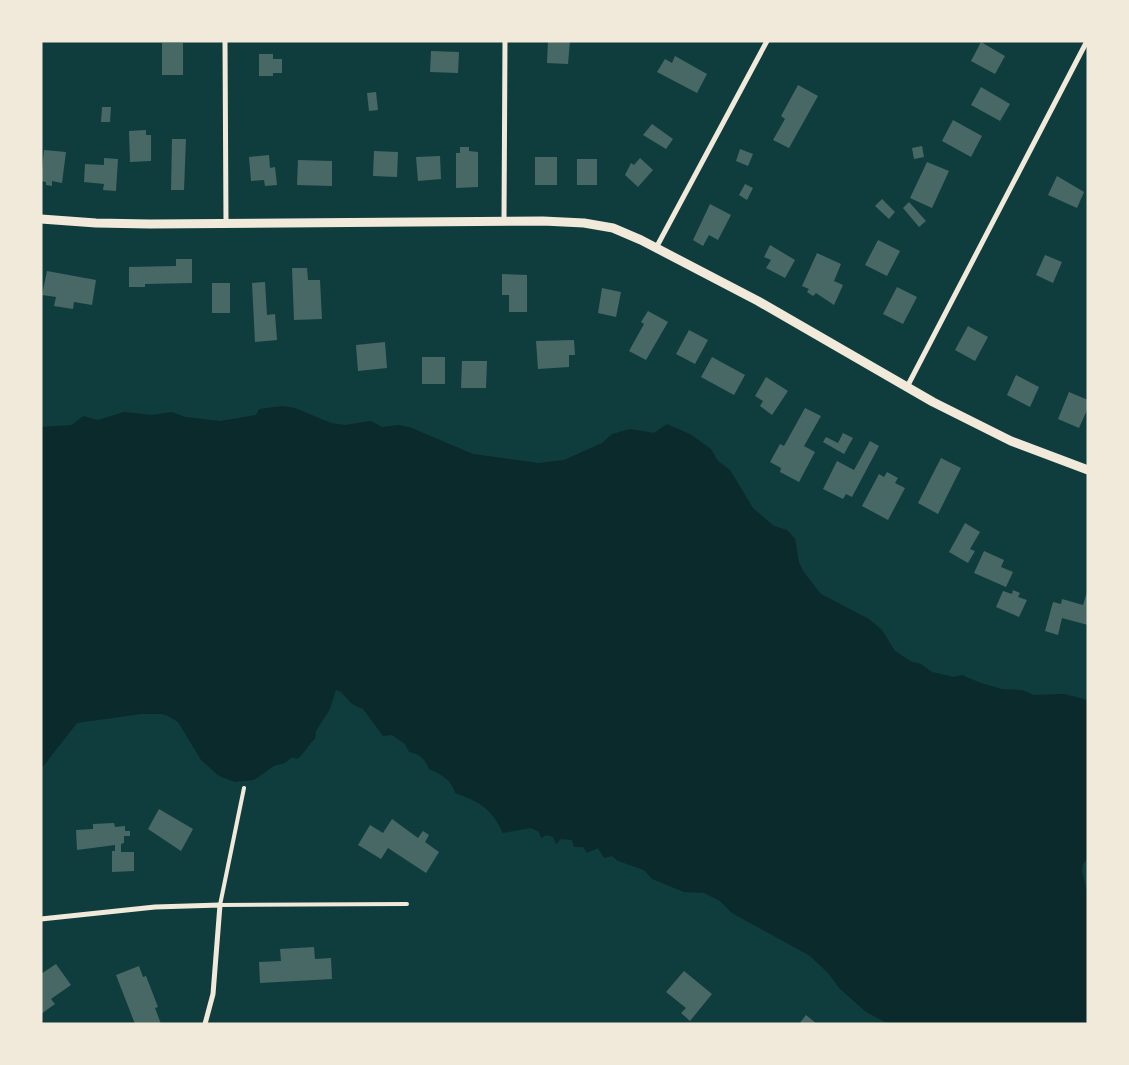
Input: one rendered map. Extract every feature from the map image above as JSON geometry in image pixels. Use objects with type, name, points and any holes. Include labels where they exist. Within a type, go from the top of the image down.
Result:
[{"type":"street","points":[[225,41],[226,224]]},
{"type":"street","points":[[504,220],[505,41]]},
{"type":"street","points":[[656,248],[767,41]]},
{"type":"street","points":[[907,386],[1085,50],[1087,41]]},
{"type":"street","points":[[41,219],[96,224],[504,220],[584,223],[613,228],[758,301],[907,386],[1011,441],[1088,470]]},
{"type":"street","points":[[41,919],[155,907],[220,905],[213,994],[205,1024]]},
{"type":"lane","points":[[244,788],[220,905],[407,904]]},
{"type":"water","points":[[282,406],[295,408],[331,423],[345,425],[371,421],[382,427],[399,425],[412,428],[473,454],[538,463],[564,460],[602,443],[612,434],[630,429],[654,433],[667,424],[690,434],[711,449],[718,461],[730,470],[753,508],[774,526],[787,530],[795,539],[799,562],[803,571],[821,594],[869,619],[882,630],[895,651],[912,662],[921,664],[932,672],[954,677],[962,675],[1002,689],[1022,690],[1034,695],[1064,694],[1088,700],[1088,858],[1083,864],[1082,871],[1088,895],[1088,1024],[889,1024],[866,1012],[839,988],[829,974],[810,956],[732,913],[720,901],[704,893],[684,892],[652,879],[644,870],[618,861],[612,856],[604,858],[598,848],[587,853],[583,847],[574,847],[572,840],[561,839],[556,844],[553,837],[547,835],[541,838],[539,832],[531,828],[503,833],[494,817],[484,807],[455,793],[451,784],[438,773],[429,769],[422,758],[409,752],[405,744],[392,735],[383,736],[363,709],[352,704],[341,692],[336,690],[330,709],[316,731],[315,739],[302,755],[297,759],[292,757],[285,763],[274,766],[254,780],[235,782],[219,776],[201,760],[178,722],[162,714],[141,714],[77,723],[41,769],[41,427],[72,425],[83,416],[98,420],[124,412],[152,415],[172,412],[185,417],[220,421],[256,415],[259,409]]},
{"type":"building","points":[[548,41],[570,41],[568,64],[547,63]]},
{"type":"building","points":[[981,42],[1005,56],[995,74],[971,61]]},
{"type":"building","points":[[162,43],[183,43],[183,75],[162,75]]},
{"type":"building","points":[[431,51],[459,52],[458,73],[430,72]]},
{"type":"building","points":[[259,54],[273,54],[273,59],[282,59],[282,73],[273,73],[273,76],[259,76]]},
{"type":"building","points":[[675,56],[707,74],[697,93],[657,72],[665,59],[672,63]]},
{"type":"building","points":[[798,85],[818,96],[789,148],[773,140],[785,119],[781,116]]},
{"type":"building","points":[[981,87],[1010,104],[1000,121],[971,105]]},
{"type":"building","points":[[376,92],[378,110],[369,111],[367,93]]},
{"type":"building","points":[[102,107],[111,107],[110,122],[101,122]]},
{"type":"building","points":[[953,120],[982,136],[971,157],[942,141]]},
{"type":"building","points":[[652,124],[673,139],[666,149],[643,135]]},
{"type":"building","points":[[146,130],[146,135],[151,135],[151,161],[130,162],[129,131]]},
{"type":"building","points":[[172,139],[186,139],[184,190],[171,190]]},
{"type":"building","points":[[922,146],[924,157],[914,159],[912,148]]},
{"type":"building","points":[[460,147],[469,147],[469,151],[478,152],[478,187],[456,188],[456,153],[460,153]]},
{"type":"building","points":[[740,149],[753,154],[748,166],[736,161]]},
{"type":"building","points":[[44,150],[66,152],[62,183],[52,181],[52,186],[46,185],[46,182],[41,181]]},
{"type":"building","points":[[374,151],[398,152],[397,177],[373,176]]},
{"type":"building","points":[[269,155],[270,168],[275,167],[277,185],[265,186],[264,180],[251,181],[249,157]]},
{"type":"building","points":[[440,156],[441,179],[418,181],[416,157]]},
{"type":"building","points":[[535,157],[557,157],[557,185],[535,185]]},
{"type":"building","points":[[104,158],[118,159],[116,191],[103,190],[104,184],[84,182],[85,164],[104,165]]},
{"type":"building","points":[[640,158],[653,170],[638,187],[625,175],[631,163],[634,165]]},
{"type":"building","points":[[577,159],[597,159],[597,185],[577,185]]},
{"type":"building","points":[[298,160],[332,161],[332,186],[297,185]]},
{"type":"building","points":[[927,162],[949,171],[932,208],[910,198]]},
{"type":"building","points":[[1057,176],[1084,192],[1077,208],[1048,195]]},
{"type":"building","points":[[745,184],[753,188],[747,200],[739,195]]},
{"type":"building","points":[[882,199],[895,212],[889,219],[875,206]]},
{"type":"building","points":[[909,202],[926,221],[919,227],[903,208]]},
{"type":"building","points":[[710,204],[731,215],[718,240],[709,235],[703,246],[693,240]]},
{"type":"building","points":[[878,240],[900,251],[887,276],[865,265]]},
{"type":"building","points":[[770,245],[795,260],[785,278],[766,268],[771,260],[764,257]]},
{"type":"building","points":[[817,253],[841,264],[834,281],[843,285],[834,305],[816,293],[813,296],[807,292],[809,289],[802,286]]},
{"type":"building","points":[[1045,255],[1062,262],[1053,283],[1036,275]]},
{"type":"building","points":[[176,259],[192,259],[192,283],[145,284],[145,287],[129,287],[129,267],[176,266]]},
{"type":"building","points":[[292,268],[307,268],[308,280],[320,280],[322,319],[294,320]]},
{"type":"building","points":[[47,271],[96,280],[92,305],[74,302],[73,309],[54,306],[56,297],[42,295]]},
{"type":"building","points":[[502,274],[527,275],[527,312],[509,312],[509,295],[502,295]]},
{"type":"building","points":[[265,282],[267,315],[275,314],[277,340],[255,342],[252,283]]},
{"type":"building","points":[[212,283],[230,283],[230,313],[212,313]]},
{"type":"building","points":[[897,287],[917,297],[903,324],[883,314]]},
{"type":"building","points":[[602,288],[621,292],[616,317],[598,313]]},
{"type":"building","points":[[648,311],[668,322],[646,360],[629,351],[644,324],[641,322]]},
{"type":"building","points":[[968,326],[988,337],[975,361],[955,350]]},
{"type":"building","points":[[689,330],[708,340],[695,364],[676,354]]},
{"type":"building","points":[[574,340],[575,355],[569,355],[569,367],[538,369],[536,341]]},
{"type":"building","points":[[385,342],[387,368],[358,371],[356,345]]},
{"type":"building","points":[[422,357],[445,357],[445,384],[422,384]]},
{"type":"building","points":[[712,357],[745,375],[734,395],[701,377]]},
{"type":"building","points":[[462,361],[487,361],[486,388],[461,388]]},
{"type":"building","points":[[1016,375],[1039,387],[1030,407],[1007,395]]},
{"type":"building","points":[[766,377],[788,391],[772,415],[760,406],[763,401],[755,396]]},
{"type":"building","points":[[1069,392],[1088,400],[1088,408],[1079,428],[1058,419]]},
{"type":"building","points":[[805,408],[821,416],[804,446],[815,452],[799,482],[780,472],[781,468],[770,462],[780,444],[784,446]]},
{"type":"building","points":[[843,433],[853,438],[844,454],[823,442],[826,437],[838,443]]},
{"type":"building","points":[[870,441],[879,446],[852,497],[846,494],[843,499],[823,489],[837,461],[854,470]]},
{"type":"building","points":[[941,458],[961,468],[938,514],[918,503]]},
{"type":"building","points":[[887,472],[898,478],[895,483],[905,488],[888,520],[862,506],[879,474],[884,477]]},
{"type":"building","points":[[965,523],[980,532],[970,549],[975,551],[968,563],[949,552]]},
{"type":"building","points":[[984,551],[1004,560],[1001,567],[1013,572],[1006,587],[974,573]]},
{"type":"building","points":[[1088,589],[1088,625],[1062,618],[1058,635],[1045,631],[1053,602],[1061,604],[1062,599],[1083,605]]},
{"type":"building","points":[[1013,590],[1020,593],[1018,597],[1027,600],[1019,617],[996,607],[1003,591],[1012,594]]},
{"type":"building","points":[[159,809],[193,829],[181,851],[148,829]]},
{"type":"building","points":[[392,819],[418,838],[423,831],[429,835],[425,842],[439,852],[426,873],[388,848],[381,859],[358,845],[370,825],[383,833]]},
{"type":"building","points":[[114,823],[115,827],[125,826],[125,831],[130,831],[130,836],[124,836],[121,852],[134,852],[134,871],[112,872],[112,851],[115,851],[115,845],[77,850],[76,830],[93,829],[93,824]]},
{"type":"building","points":[[314,947],[315,959],[331,958],[332,979],[260,983],[259,962],[281,961],[280,949]]},
{"type":"building","points":[[56,964],[71,985],[51,999],[55,1004],[41,1014],[41,974]]},
{"type":"building","points":[[139,966],[143,977],[146,976],[158,1007],[155,1008],[161,1024],[135,1024],[116,975]]},
{"type":"building","points":[[684,971],[712,994],[690,1021],[681,1013],[686,1008],[666,992]]},
{"type":"building","points":[[806,1015],[817,1024],[799,1024]]}]
